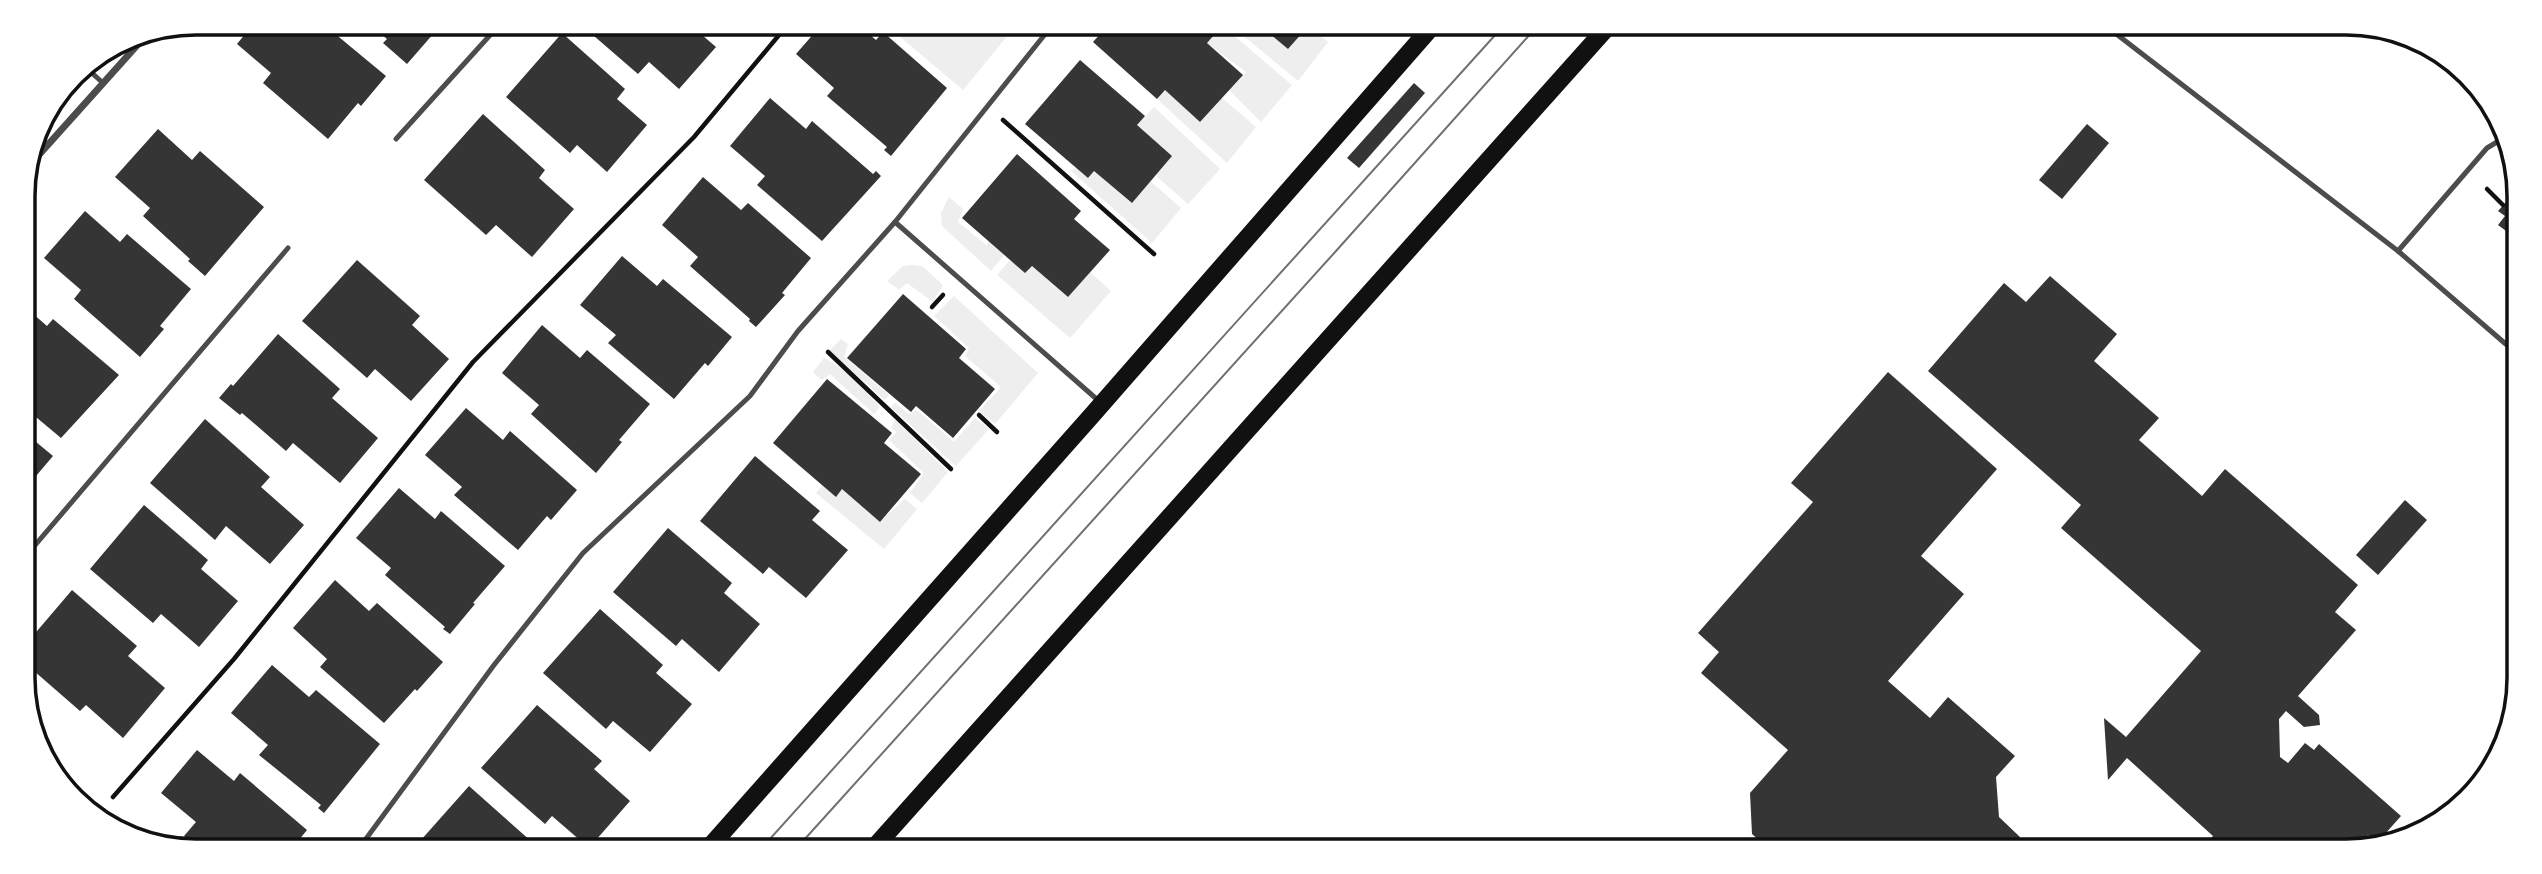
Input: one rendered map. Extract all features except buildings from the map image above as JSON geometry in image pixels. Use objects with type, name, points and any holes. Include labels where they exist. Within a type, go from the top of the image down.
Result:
[{"type":"main road","points":[[717,839],[1425,35]]},
{"type":"main road","points":[[882,839],[1600,35]]},
{"type":"street","points":[[40,153],[135,48]]},
{"type":"lane","points":[[396,139],[490,35]]},
{"type":"lane","points":[[365,839],[494,665],[583,552],[750,396],[799,331],[895,222],[1044,35]]},
{"type":"lane","points":[[2118,35],[2398,251],[2507,345]]},
{"type":"lane","points":[[92,73],[103,83]]},
{"type":"lane","points":[[2398,251],[2487,148],[2497,142]]},
{"type":"lane","points":[[895,222],[1102,404]]},
{"type":"lane","points":[[35,545],[288,248]]},
{"type":"path","points":[[113,797],[234,659],[472,362],[694,137],[779,35]]},
{"type":"path","points":[[986,106],[1154,254]]},
{"type":"path","points":[[2487,189],[2503,205]]},
{"type":"path","points":[[932,307],[946,292]]},
{"type":"path","points":[[828,352],[951,469]]},
{"type":"path","points":[[979,415],[997,432]]},
{"type":"shaded area","points":[[898,35],[1008,35],[963,90]]},
{"type":"shaded area","points":[[1214,35],[1233,35],[1292,85],[1261,122],[1229,90],[1246,72],[1207,43]]},
{"type":"shaded area","points":[[1242,35],[1271,35],[1288,49],[1300,35],[1319,35],[1328,42],[1298,81]]},
{"type":"shaded area","points":[[1165,90],[1200,122],[1222,98],[1256,127],[1227,163],[1157,99]]},
{"type":"shaded area","points":[[1154,107],[1220,169],[1188,204],[1155,175],[1172,156],[1137,125]]},
{"type":"shaded area","points":[[1076,168],[1088,178],[1094,171],[1131,203],[1150,181],[1181,208],[1152,243],[1071,171]]},
{"type":"shaded area","points":[[949,197],[963,209],[958,222],[986,245],[989,242],[1004,255],[991,271],[942,226],[941,213]]},
{"type":"shaded area","points":[[1010,260],[1025,273],[1032,266],[1067,297],[1090,272],[1111,291],[1070,338],[997,275]]},
{"type":"shaded area","points":[[903,266],[922,266],[943,285],[933,302],[907,283],[899,290],[887,281]]},
{"type":"shaded area","points":[[954,296],[1038,373],[995,424],[979,411],[1001,387],[965,356],[969,348],[934,316]]},
{"type":"shaded area","points":[[841,339],[848,344],[844,357],[889,395],[885,400],[829,351]]},
{"type":"shaded area","points":[[824,358],[847,373],[874,400],[880,407],[874,414],[830,374],[822,380],[813,372]]},
{"type":"shaded area","points":[[895,403],[909,414],[917,410],[954,442],[975,418],[989,429],[956,466],[891,407]]},
{"type":"shaded area","points":[[895,419],[948,472],[922,503],[910,493],[924,473],[889,440],[897,432],[891,428]]},
{"type":"shaded area","points":[[822,485],[836,496],[842,489],[882,519],[905,499],[917,509],[884,549],[816,493]]},
{"type":"tram line","points":[[770,839],[1495,35]]},
{"type":"tram line","points":[[805,839],[1529,35]]}]
